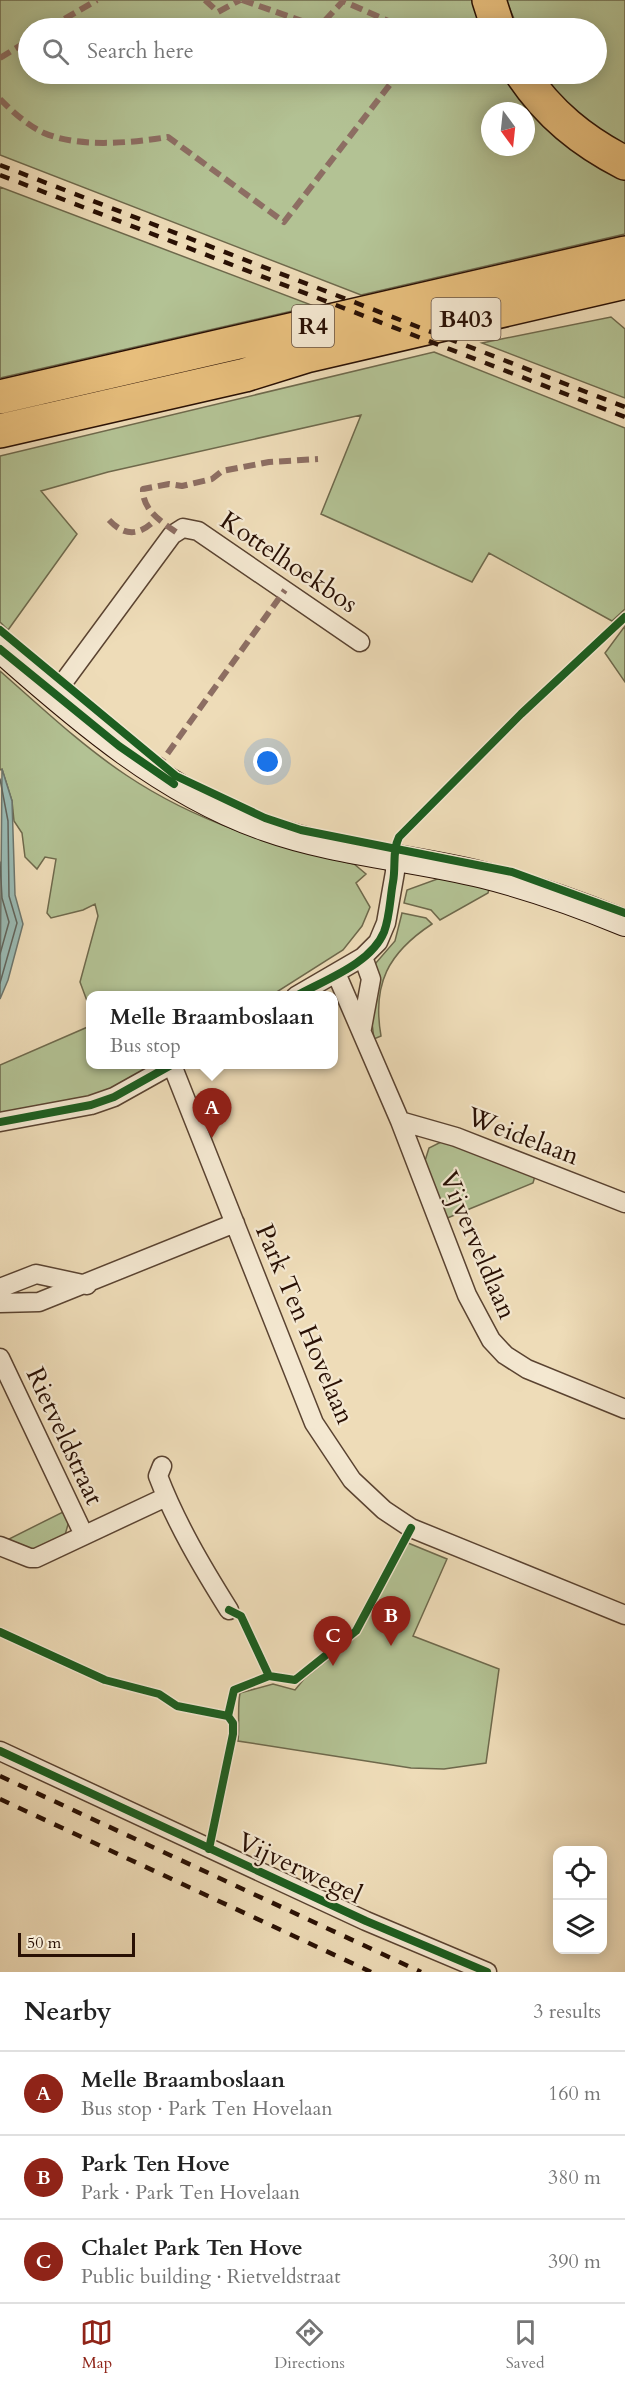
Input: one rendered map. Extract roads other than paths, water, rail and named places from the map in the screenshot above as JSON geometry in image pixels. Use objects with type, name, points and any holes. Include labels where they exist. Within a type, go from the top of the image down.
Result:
[{"type":"highway","points":[[489,0],[495,18]]},
{"type":"highway","points":[[530,84],[560,120],[593,147],[625,163]]},
{"type":"highway","name":"R4","points":[[0,398],[625,253]]},
{"type":"highway","name":"B403","points":[[244,375],[306,356],[625,282]]},
{"type":"highway","name":"R4","points":[[0,431],[244,375],[310,367],[625,301]]},
{"type":"street","name":"Kottelhoekbos","points":[[54,695],[172,535],[183,528],[198,531],[360,642]]},
{"type":"street","points":[[0,649],[54,695],[154,772],[198,798],[266,828],[308,841],[483,875],[584,906],[625,923]]},
{"type":"street","points":[[305,991],[363,957],[383,933],[395,872],[395,859]]},
{"type":"street","points":[[362,1028],[371,979],[363,957]]},
{"type":"street","name":"Vijverveldlaan","points":[[336,973],[362,1028],[400,1121],[467,1295],[491,1340],[505,1354],[527,1369],[625,1409]]},
{"type":"street","points":[[0,1122],[91,1105],[114,1097],[166,1069]]},
{"type":"street","name":"Park Ten Hovelaan","points":[[175,1069],[314,1423],[352,1480],[384,1510],[411,1528],[625,1615]]},
{"type":"street","name":"Weidelaan","points":[[400,1121],[456,1137],[625,1203]]},
{"type":"street","points":[[0,1300],[39,1302],[87,1285],[235,1223]]},
{"type":"street","points":[[0,1300],[36,1274],[87,1285]]},
{"type":"street","name":"Rietveldstraat","points":[[0,1358],[84,1535]]},
{"type":"street","points":[[162,1466],[158,1476],[166,1497],[200,1564],[228,1610]]},
{"type":"street","name":"Rietveldstraat","points":[[0,1546],[36,1558],[166,1497]]},
{"type":"street","name":"Vijverwegel","points":[[0,1751],[366,1921],[487,1972]]},
{"type":"water","points":[[2,769],[12,801],[15,895],[23,924],[8,980],[0,999]]},
{"type":"railway","points":[[0,165],[625,407]]},
{"type":"railway","points":[[0,175],[625,417]]},
{"type":"railway","points":[[0,1776],[421,1972]]},
{"type":"railway","points":[[0,1799],[371,1972]]},
{"type":"place","name":"Melle Braamboslaan","points":[[212,1138]]},
{"type":"place","name":"Park Ten Hove","points":[[391,1646]]},
{"type":"place","name":"Chalet Park Ten Hove","points":[[333,1666]]}]
